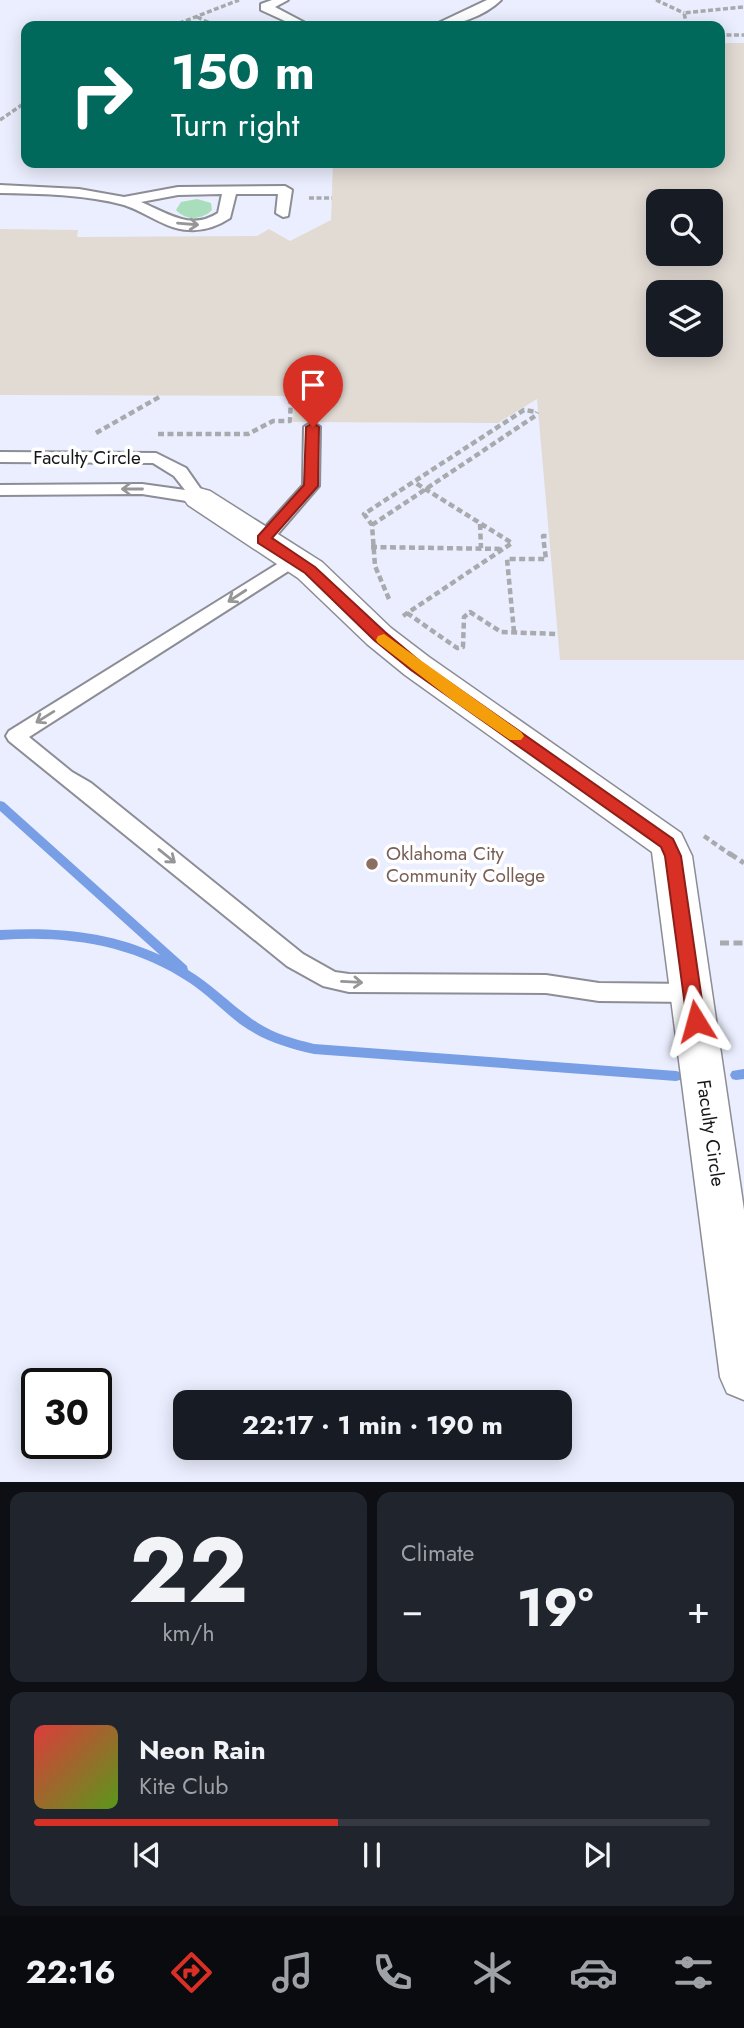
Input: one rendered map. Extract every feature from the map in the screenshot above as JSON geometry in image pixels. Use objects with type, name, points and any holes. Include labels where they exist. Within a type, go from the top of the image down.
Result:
[{"type":"street","name":"Faculty Circle","points":[[199,498],[279,549],[417,666],[667,843],[673,856],[744,1377]]},
{"type":"lane","points":[[282,0],[265,7],[294,21]]},
{"type":"lane","points":[[490,18],[497,0]]},
{"type":"lane","points":[[450,21],[497,0]]},
{"type":"lane","points":[[0,190],[50,191],[125,201],[178,224],[200,225],[225,215],[230,190]]},
{"type":"lane","points":[[125,201],[186,190],[285,190],[283,213]]},
{"type":"lane","points":[[313,427],[311,486],[279,549],[16,736],[295,960],[331,980],[349,983],[545,984],[599,992],[692,993]]},
{"type":"lane","name":"Faculty Circle","points":[[0,457],[156,458],[180,472],[199,498]]},
{"type":"lane","name":"Faculty Circle","points":[[0,489],[142,489],[199,498]]},
{"type":"path","points":[[184,21],[239,0]]},
{"type":"path","points":[[656,0],[684,13],[744,7]]},
{"type":"path","points":[[684,13],[686,21]]},
{"type":"path","points":[[196,16],[206,21]]},
{"type":"path","points":[[725,35],[744,35]]},
{"type":"path","points":[[0,120],[21,105]]},
{"type":"path","points":[[110,433],[96,433],[161,396]]},
{"type":"path","points":[[151,434],[248,434],[273,421],[290,421],[291,397]]},
{"type":"path","points":[[372,524],[535,416],[537,412],[524,410],[364,514],[372,524],[374,566],[387,596],[407,625]]},
{"type":"path","points":[[401,617],[512,543],[414,482]]},
{"type":"path","points":[[480,523],[481,548]]},
{"type":"path","points":[[514,632],[507,559],[546,559],[543,536],[549,536]]},
{"type":"path","points":[[371,547],[504,549]]},
{"type":"path","points":[[407,613],[457,648],[463,647],[464,617],[470,612],[501,632],[558,634]]},
{"type":"path","points":[[698,831],[744,863]]},
{"type":"shaded area","name":"Oklahoma City Community College","points":[[0,0],[744,0],[744,1482],[0,1482]]},
{"type":"green space","points":[[197,199],[211,203],[212,210],[204,216],[194,218],[184,216],[176,210],[181,202]]},
{"type":"building","points":[[725,43],[744,43],[744,660],[560,660],[537,399],[498,423],[293,422],[294,396],[0,395],[0,229],[78,230],[77,237],[257,236],[269,229],[290,241],[331,220],[333,168],[725,168]]},
{"type":"waterway","points":[[0,805],[183,969]]},
{"type":"waterway","points":[[0,935],[26,933],[76,936],[126,947],[150,956],[195,980],[245,1021],[263,1032],[314,1049],[676,1076]]},
{"type":"waterway","points":[[736,1075],[744,1074]]},
{"type":"slow traffic","points":[[384,640],[516,736]]},
{"type":"place","name":"Oklahoma City Community College","points":[[372,864]]},
{"type":"route","points":[[313,427],[311,486],[264,539],[310,570],[379,636],[417,666],[667,843],[673,856],[696,1021]]}]
